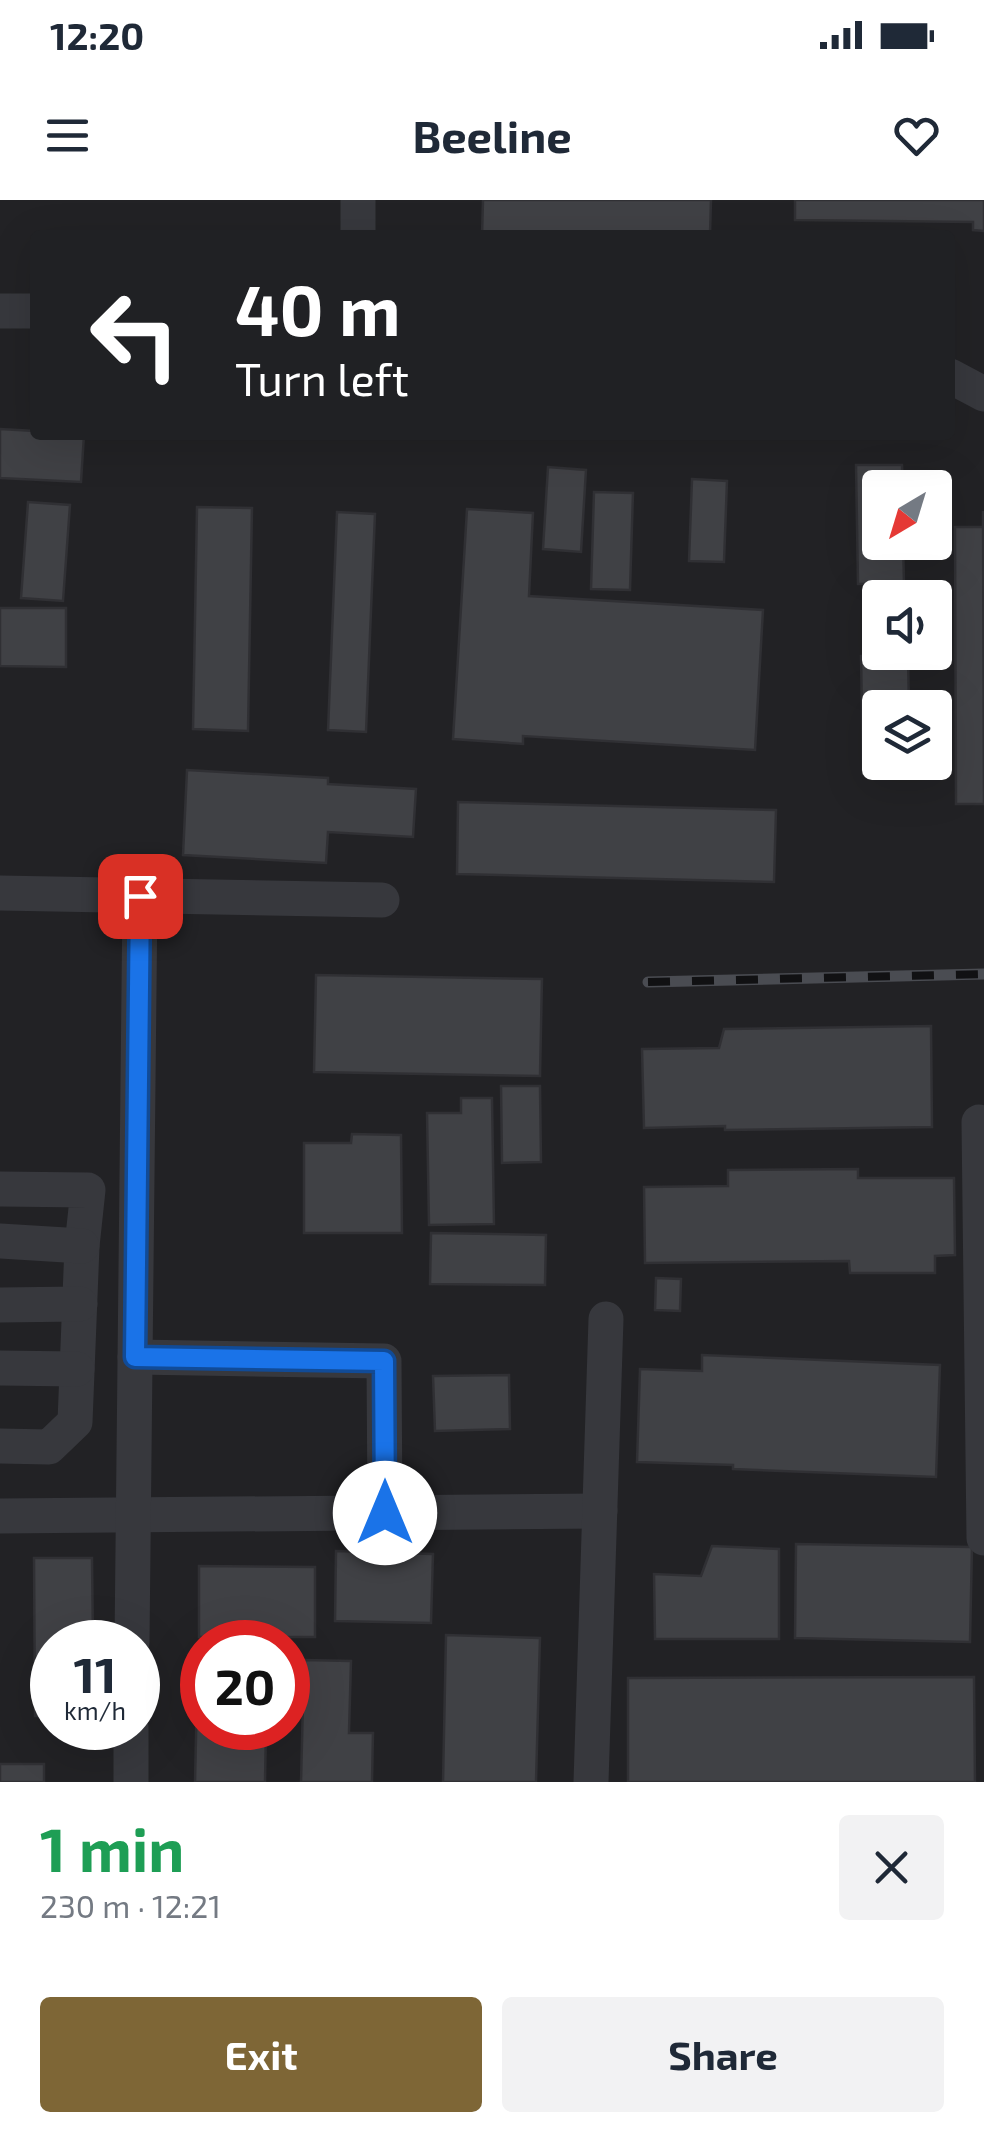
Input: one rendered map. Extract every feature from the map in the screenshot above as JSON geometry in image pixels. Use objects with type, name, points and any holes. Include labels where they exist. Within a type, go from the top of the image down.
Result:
[{"type":"lane","points":[[358,200],[358,230]]},
{"type":"lane","points":[[0,311],[30,311]]},
{"type":"lane","points":[[955,379],[984,394]]},
{"type":"lane","points":[[0,893],[382,900]]},
{"type":"lane","points":[[132,1620],[140,896]]},
{"type":"lane","points":[[979,1122],[984,1538]]},
{"type":"lane","points":[[0,1189],[88,1190],[75,1422],[48,1446],[0,1446]]},
{"type":"lane","points":[[0,1241],[82,1246]]},
{"type":"lane","points":[[0,1305],[80,1304]]},
{"type":"lane","points":[[590,1782],[606,1319]]},
{"type":"lane","points":[[135,1357],[384,1361],[385,1513]]},
{"type":"lane","points":[[0,1368],[77,1369]]},
{"type":"lane","points":[[0,1516],[600,1511]]},
{"type":"lane","points":[[131,1782],[132,1750]]},
{"type":"shaded area","points":[[0,200],[984,200],[984,1782],[0,1782]]},
{"type":"building","points":[[483,200],[711,200],[710,230],[482,230]]},
{"type":"building","points":[[795,200],[984,200],[984,231],[973,230],[973,222],[795,220]]},
{"type":"building","points":[[0,429],[30,431],[30,440],[84,440],[81,482],[0,478]]},
{"type":"building","points":[[856,465],[902,465],[902,470],[862,470],[862,560],[903,560],[904,580],[862,580],[858,584]]},
{"type":"building","points":[[548,467],[586,470],[581,552],[543,549]]},
{"type":"building","points":[[692,479],[727,481],[724,562],[689,561]]},
{"type":"building","points":[[594,492],[633,493],[630,590],[591,589]]},
{"type":"building","points":[[28,502],[70,505],[63,601],[21,598]]},
{"type":"building","points":[[197,507],[252,508],[248,731],[193,729]]},
{"type":"building","points":[[467,509],[533,513],[529,596],[763,610],[755,750],[523,736],[523,744],[453,739]]},
{"type":"building","points":[[983,511],[984,804],[956,804],[955,527],[983,527]]},
{"type":"building","points":[[337,512],[375,514],[366,732],[328,730]]},
{"type":"building","points":[[0,608],[66,608],[66,667],[0,666]]},
{"type":"building","points":[[861,656],[862,670],[908,670],[909,690],[862,690],[862,715]]},
{"type":"building","points":[[187,770],[328,778],[328,784],[416,789],[413,837],[328,832],[326,863],[183,855]]},
{"type":"building","points":[[458,802],[776,810],[774,882],[457,874]]},
{"type":"building","points":[[316,975],[542,979],[540,1076],[314,1072]]},
{"type":"building","points":[[931,1026],[932,1127],[644,1128],[642,1049],[719,1048],[724,1029]]},
{"type":"building","points":[[501,1086],[540,1086],[541,1162],[502,1163]]},
{"type":"building","points":[[461,1098],[492,1098],[494,1224],[429,1225],[427,1113],[461,1113]]},
{"type":"building","points":[[352,1134],[401,1135],[402,1233],[304,1233],[304,1143],[351,1143]]},
{"type":"building","points":[[858,1169],[858,1178],[954,1178],[955,1255],[935,1256],[935,1273],[850,1273],[849,1261],[645,1263],[644,1187],[728,1186],[728,1170]]},
{"type":"building","points":[[431,1233],[546,1235],[545,1285],[430,1284]]},
{"type":"building","points":[[656,1278],[681,1279],[680,1311],[655,1310]]},
{"type":"building","points":[[702,1355],[940,1365],[936,1477],[637,1462],[640,1369],[702,1371]]},
{"type":"building","points":[[509,1375],[510,1429],[435,1431],[433,1376]]},
{"type":"building","points":[[796,1544],[972,1547],[970,1642],[795,1638]]},
{"type":"building","points":[[712,1546],[779,1549],[779,1639],[655,1639],[654,1574],[701,1576]]},
{"type":"building","points":[[336,1551],[433,1554],[431,1623],[335,1621]]},
{"type":"building","points":[[34,1558],[92,1558],[93,1620],[34,1620]]},
{"type":"building","points":[[199,1566],[315,1567],[315,1637],[310,1637],[310,1620],[199,1620]]},
{"type":"building","points":[[446,1635],[540,1638],[536,1782],[443,1782]]},
{"type":"building","points":[[310,1660],[351,1661],[349,1733],[373,1733],[372,1782],[301,1782],[302,1750],[310,1750]]},
{"type":"building","points":[[974,1677],[975,1782],[628,1782],[628,1678]]},
{"type":"building","points":[[196,1750],[266,1750],[265,1782],[195,1782]]},
{"type":"building","points":[[0,1764],[44,1764],[44,1782],[0,1782]]},
{"type":"railway","points":[[648,982],[984,974]]},
{"type":"route","points":[[140,896],[135,1357],[384,1361],[385,1513]]}]
